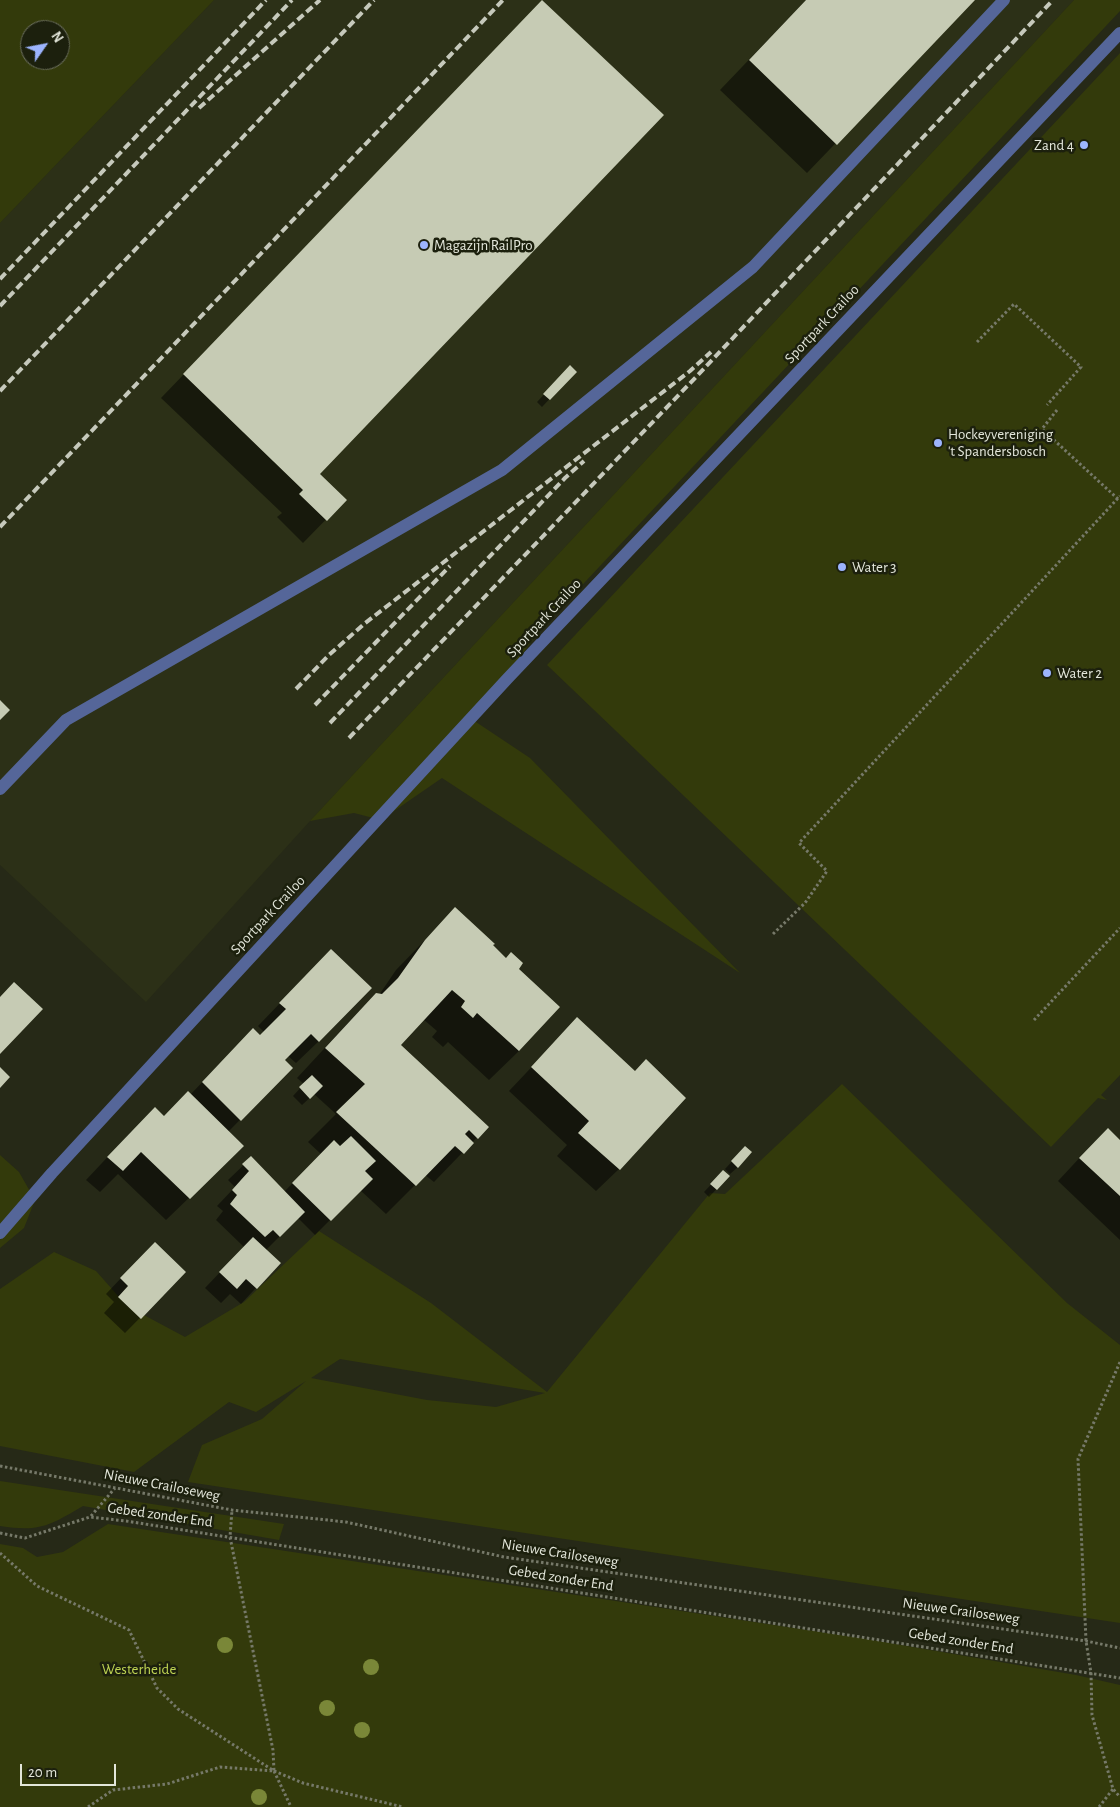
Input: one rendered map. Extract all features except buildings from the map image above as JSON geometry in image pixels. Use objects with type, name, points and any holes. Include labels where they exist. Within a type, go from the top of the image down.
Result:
[{"type":"street","points":[[0,789],[66,720],[502,470],[753,267],[1004,0]]},
{"type":"street","name":"Sportpark Crailoo","points":[[0,1233],[52,1172],[515,671],[1120,33]]},
{"type":"path","points":[[977,342],[1014,304],[1081,367],[1046,405]]},
{"type":"path","points":[[773,934],[805,903],[826,871],[799,843],[1119,498],[1042,429],[1057,410]]},
{"type":"path","points":[[1034,1020],[1120,928]]},
{"type":"path","points":[[1120,1362],[1078,1459],[1086,1641],[1091,1673],[1092,1714],[1113,1789],[1120,1797]]},
{"type":"path","name":"Nieuwe Crailoseweg","points":[[0,1466],[232,1510],[346,1522],[504,1557],[1086,1641],[1120,1648]]},
{"type":"path","points":[[90,1517],[115,1488]]},
{"type":"path","points":[[232,1510],[230,1537],[274,1750],[274,1771],[291,1807]]},
{"type":"path","name":"Gebed zonder End","points":[[0,1533],[25,1538],[90,1517],[230,1537],[1120,1678]]},
{"type":"path","points":[[0,1553],[37,1586],[129,1630],[157,1688],[178,1709],[274,1771],[303,1783],[403,1807]]},
{"type":"path","points":[[88,1807],[113,1790],[167,1784],[220,1767],[274,1771]]},
{"type":"path","points":[[1099,1807],[1113,1789]]},
{"type":"shaded area","points":[[214,0],[1074,0],[310,821],[146,1002],[0,865],[0,223]]},
{"type":"green space","points":[[0,0],[214,0],[0,223]]},
{"type":"green space","points":[[1074,0],[1120,0],[1120,11],[541,629],[473,720],[530,758],[740,973],[442,778],[381,820],[354,813],[310,821]]},
{"type":"green space","name":"Hockeyvereniging 't Spandersbosch","points":[[1120,53],[1120,1075],[1101,1095],[1107,1100],[1098,1098],[1051,1147],[547,665]]},
{"type":"green space","points":[[842,1084],[1067,1303],[1120,1345],[1120,1623],[188,1482],[202,1445],[262,1419],[306,1381],[256,1412],[229,1402],[134,1472],[0,1446],[0,1289],[54,1252],[96,1271],[127,1306],[185,1337],[244,1302],[319,1231],[431,1303],[547,1392],[710,1193],[725,1194]],"holes":[[[340,1359],[545,1393],[496,1407],[427,1400],[311,1378]]]},
{"type":"green space","points":[[0,1155],[19,1172],[35,1200],[24,1228],[0,1248]]},
{"type":"green space","points":[[0,1481],[284,1524],[279,1540],[83,1506],[44,1526],[14,1528],[0,1526]]},
{"type":"green space","name":"Westerheide","points":[[108,1524],[866,1639],[1076,1675],[1120,1685],[1120,1807],[0,1807],[0,1544],[23,1548],[37,1557],[63,1552]]},
{"type":"railway","points":[[0,279],[266,0]]},
{"type":"railway","points":[[0,306],[292,0]]},
{"type":"railway","points":[[199,108],[320,0]]},
{"type":"railway","points":[[0,391],[374,0]]},
{"type":"railway","points":[[0,527],[503,0]]},
{"type":"railway","points":[[349,738],[696,377],[1053,0]]},
{"type":"railway","points":[[296,689],[329,655],[364,624],[690,371],[711,352]]},
{"type":"railway","points":[[330,723],[565,478],[584,461]]},
{"type":"railway","points":[[315,705],[450,566]]},
{"type":"place","name":"Zand 4","points":[[1084,145]]},
{"type":"place","name":"Magazijn RailPro","points":[[424,245]]},
{"type":"place","name":"Hockeyvereniging 't Spandersbosch","points":[[938,443]]},
{"type":"place","name":"Water 3","points":[[842,567]]},
{"type":"place","name":"Water 2","points":[[1047,673]]}]
